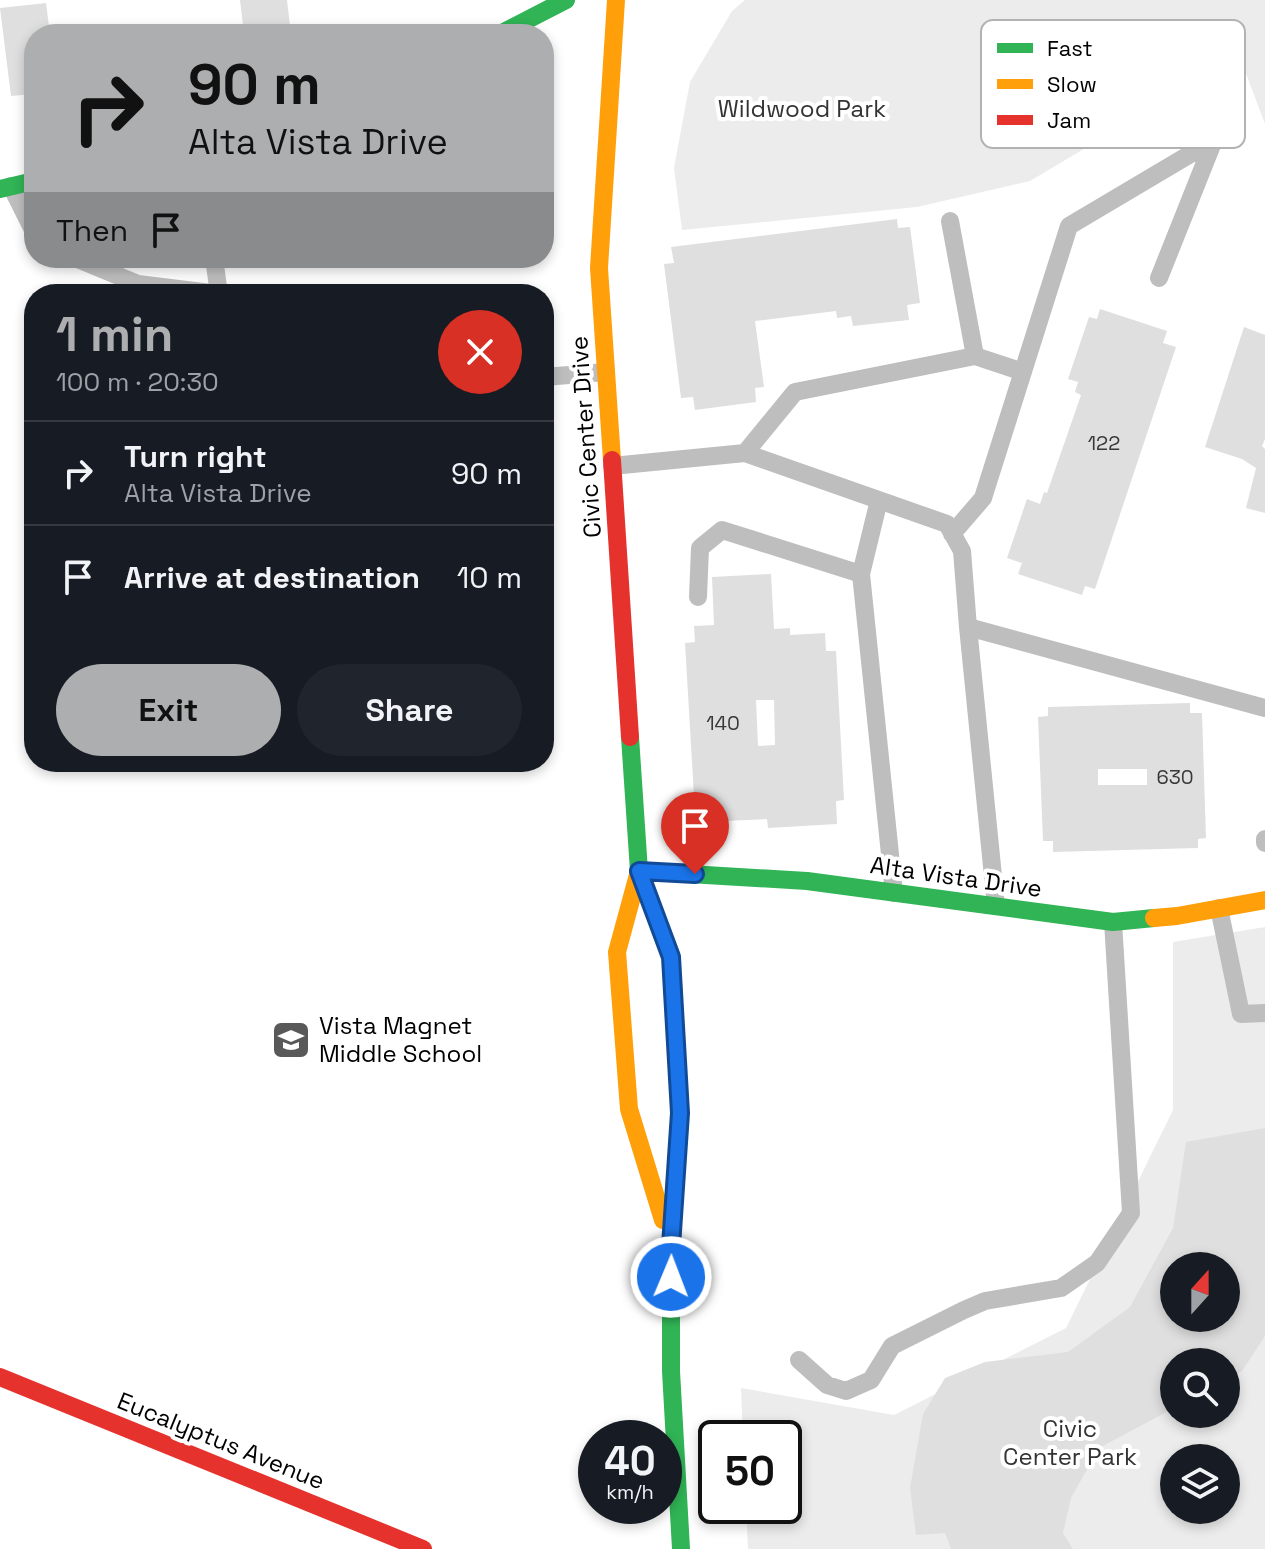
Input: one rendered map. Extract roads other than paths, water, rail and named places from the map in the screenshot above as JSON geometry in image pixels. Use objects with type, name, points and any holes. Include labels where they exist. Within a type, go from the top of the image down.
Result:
[{"type":"main road","points":[[519,24],[566,0]]},
{"type":"main road","name":"Civic Center Drive","points":[[616,0],[599,268],[639,871],[671,957],[680,1113],[671,1246],[671,1371],[681,1549]]},
{"type":"main road","name":"Civic Center Drive","points":[[639,871],[617,952],[629,1109],[671,1246]]},
{"type":"main road","name":"Alta Vista Drive","points":[[639,871],[807,881],[1113,922],[1177,916],[1265,900]]},
{"type":"main road","name":"Eucalyptus Avenue","points":[[0,1377],[423,1549]]},
{"type":"lane","points":[[952,534],[983,498],[1069,226],[1201,148]]},
{"type":"lane","points":[[1159,278],[1211,148]]},
{"type":"lane","points":[[5,188],[24,217]]},
{"type":"lane","points":[[950,221],[975,356]]},
{"type":"lane","points":[[99,268],[138,284]]},
{"type":"lane","points":[[745,453],[795,392],[975,356],[1023,372]]},
{"type":"lane","points":[[554,376],[606,372]]},
{"type":"lane","points":[[612,466],[745,453],[947,524],[962,551],[996,906]]},
{"type":"lane","points":[[879,500],[861,574],[894,893]]},
{"type":"lane","points":[[698,597],[700,548],[722,530],[861,574]]},
{"type":"lane","points":[[968,627],[1265,708]]},
{"type":"lane","points":[[1219,908],[1241,1014],[1265,1013]]},
{"type":"lane","points":[[799,1360],[827,1385],[846,1391],[871,1380],[892,1346],[985,1301],[1061,1288],[1097,1263],[1131,1213],[1113,922]]},
{"type":"place","name":"Vista Magnet Middle School","points":[[291,1040]]},
{"type":"park label","name":"Wildwood Park","points":[[802,109]]},
{"type":"park label","name":"Civic Center Park","points":[[1070,1443]]}]
